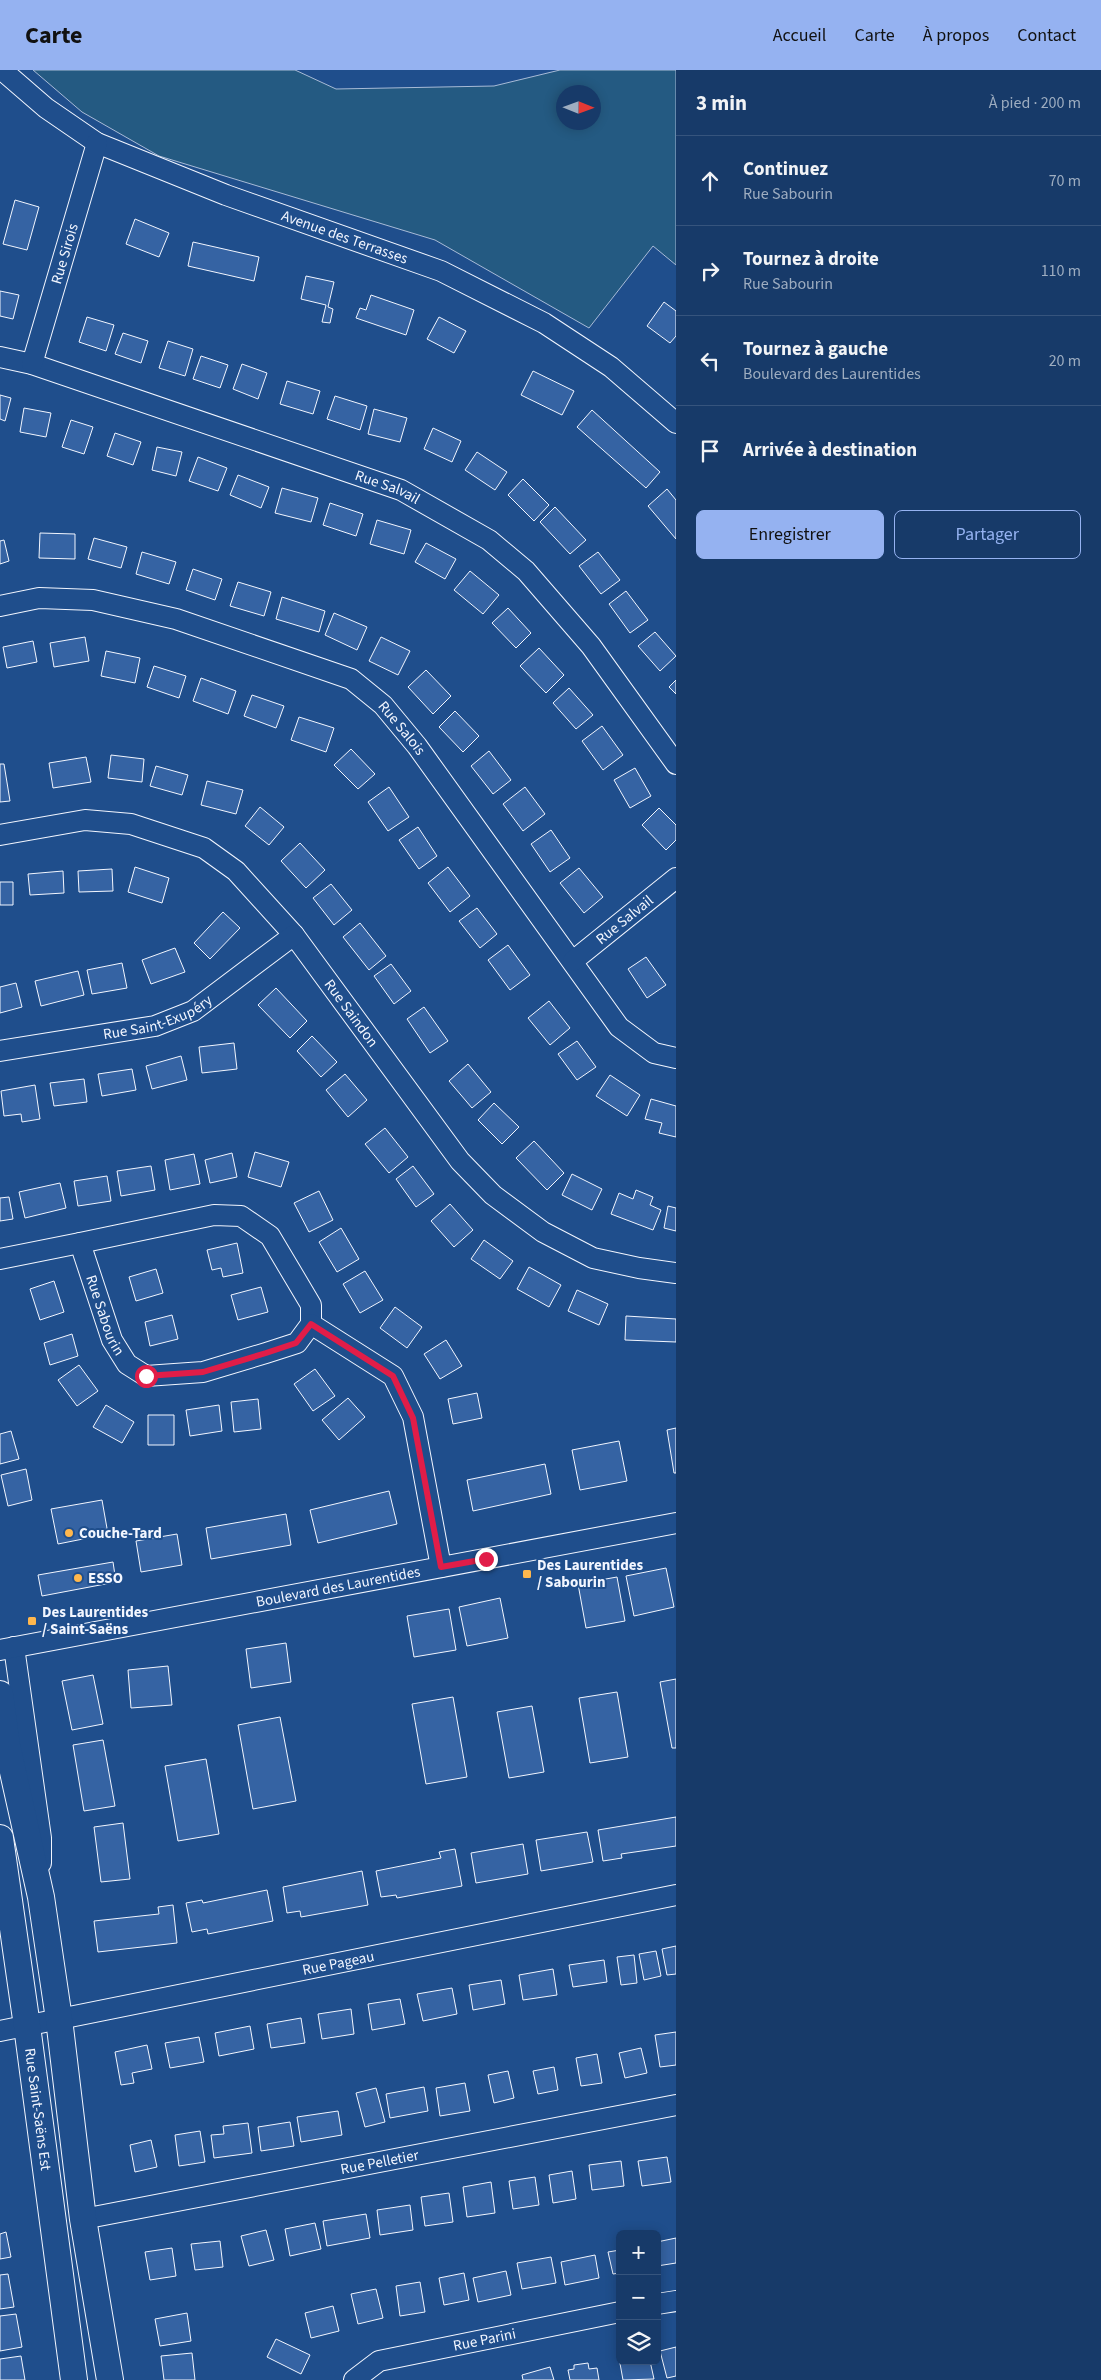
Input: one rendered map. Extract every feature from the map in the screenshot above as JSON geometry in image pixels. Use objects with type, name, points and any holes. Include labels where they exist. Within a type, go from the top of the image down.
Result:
[{"type":"main road","name":"Rue Saint-Saëns Est","points":[[0,1694],[7,1745],[41,1897],[59,2019],[83,2218],[110,2380]]},
{"type":"main road","name":"Rue Saint-Saëns Est","points":[[0,1838],[28,2026],[74,2380]]},
{"type":"street","name":"Avenue des Terrasses","points":[[2,70],[46,108],[97,143],[226,195],[441,271],[544,323],[612,367],[676,423]]},
{"type":"street","name":"Rue Sirois","points":[[32,364],[97,143]]},
{"type":"street","name":"Rue Salvail","points":[[0,357],[32,364],[401,490],[489,540],[526,571],[591,646],[676,764]]},
{"type":"street","name":"Rue Salois","points":[[0,606],[38,598],[93,600],[176,619],[351,679],[383,704],[416,746],[573,961],[619,1028],[654,1053],[676,1058]]},
{"type":"street","name":"Rue Saindon","points":[[0,835],[85,820],[132,824],[204,848],[236,871],[294,935],[460,1161],[493,1195],[543,1232],[594,1258],[639,1268],[676,1273]]},
{"type":"street","name":"Rue Salvail","points":[[573,961],[676,878]]},
{"type":"street","name":"Rue Saint-Exupéry","points":[[0,1051],[155,1026],[193,1011],[294,935]]},
{"type":"street","points":[[0,1259],[214,1215],[241,1216],[270,1236],[311,1305],[311,1324],[393,1376],[413,1418],[441,1567]]},
{"type":"street","name":"Rue Sabourin","points":[[80,1243],[112,1340],[127,1364],[146,1376],[203,1372],[266,1353],[296,1343],[311,1324]]},
{"type":"street","name":"Boulevard des Laurentides","points":[[7,1648],[676,1523]]},
{"type":"street","name":"Rue Saint-Saëns Est","points":[[7,1648],[41,1838],[41,1897]]},
{"type":"street","name":"Rue Pageau","points":[[0,2031],[676,1894]]},
{"type":"street","name":"Rue Pelletier","points":[[83,2218],[676,2105]]},
{"type":"street","points":[[661,2303],[676,2301]]},
{"type":"street","name":"Rue Parini","points":[[354,2380],[379,2361],[616,2313]]},
{"type":"shaded area","points":[[33,70],[295,70],[336,89],[494,86],[560,70],[676,70],[676,265],[653,246],[589,328],[435,240],[159,156],[82,112]]},
{"type":"building","points":[[15,200],[39,207],[27,250],[3,244]]},
{"type":"building","points":[[135,219],[169,233],[159,257],[126,244]]},
{"type":"building","points":[[193,242],[259,257],[254,281],[188,266]]},
{"type":"building","points":[[306,276],[334,282],[328,307],[333,309],[330,323],[322,322],[326,305],[301,299]]},
{"type":"building","points":[[0,291],[19,295],[13,319],[0,316]]},
{"type":"building","points":[[371,295],[414,310],[406,335],[356,318],[360,308],[366,310]]},
{"type":"building","points":[[664,302],[676,311],[676,336],[670,343],[647,326]]},
{"type":"building","points":[[87,317],[114,325],[106,351],[79,342]]},
{"type":"building","points":[[439,317],[466,331],[454,353],[427,339]]},
{"type":"building","points":[[123,333],[148,341],[141,363],[115,354]]},
{"type":"building","points":[[168,341],[193,349],[185,376],[159,368]]},
{"type":"building","points":[[201,356],[228,365],[220,388],[193,379]]},
{"type":"building","points":[[242,364],[267,373],[258,399],[233,389]]},
{"type":"building","points":[[533,371],[574,391],[562,415],[521,395]]},
{"type":"building","points":[[287,381],[320,391],[313,414],[280,404]]},
{"type":"building","points":[[0,395],[11,398],[5,421],[0,419]]},
{"type":"building","points":[[335,396],[367,406],[360,430],[327,419]]},
{"type":"building","points":[[24,408],[51,413],[46,437],[20,432]]},
{"type":"building","points":[[374,409],[407,418],[400,442],[368,434]]},
{"type":"building","points":[[592,410],[660,472],[646,488],[577,427]]},
{"type":"building","points":[[71,420],[93,427],[84,454],[62,447]]},
{"type":"building","points":[[433,428],[461,441],[452,462],[424,449]]},
{"type":"building","points":[[115,433],[141,442],[133,465],[107,456]]},
{"type":"building","points":[[157,447],[182,452],[176,476],[152,470]]},
{"type":"building","points":[[477,452],[507,472],[495,490],[465,470]]},
{"type":"building","points":[[198,457],[227,468],[218,491],[189,481]]},
{"type":"building","points":[[238,475],[269,487],[261,508],[230,495]]},
{"type":"building","points":[[523,479],[549,505],[534,521],[508,495]]},
{"type":"building","points":[[282,488],[318,498],[311,522],[275,513]]},
{"type":"building","points":[[667,489],[676,500],[676,539],[648,506]]},
{"type":"building","points":[[330,503],[363,514],[356,536],[323,525]]},
{"type":"building","points":[[555,507],[586,540],[570,554],[540,522]]},
{"type":"building","points":[[377,520],[411,530],[404,554],[370,544]]},
{"type":"building","points":[[40,533],[75,534],[75,559],[39,558]]},
{"type":"building","points":[[94,538],[127,547],[121,568],[88,559]]},
{"type":"building","points":[[4,540],[9,561],[0,564],[0,541]]},
{"type":"building","points":[[426,543],[456,559],[445,579],[415,562]]},
{"type":"building","points":[[142,552],[176,562],[169,584],[136,574]]},
{"type":"building","points":[[598,552],[620,580],[601,594],[579,566]]},
{"type":"building","points":[[193,569],[222,579],[215,600],[186,590]]},
{"type":"building","points":[[470,571],[499,595],[483,614],[454,590]]},
{"type":"building","points":[[238,582],[271,592],[264,616],[230,606]]},
{"type":"building","points":[[626,591],[648,620],[630,633],[609,604]]},
{"type":"building","points":[[282,597],[325,611],[319,632],[276,619]]},
{"type":"building","points":[[508,608],[531,633],[516,648],[492,623]]},
{"type":"building","points":[[334,613],[367,627],[357,650],[325,635]]},
{"type":"building","points":[[655,632],[676,656],[660,671],[638,646]]},
{"type":"building","points":[[85,637],[89,661],[54,667],[50,643]]},
{"type":"building","points":[[381,637],[410,651],[398,675],[369,661]]},
{"type":"building","points":[[33,641],[37,662],[7,668],[3,647]]},
{"type":"building","points":[[539,648],[564,675],[546,693],[520,666]]},
{"type":"building","points":[[106,651],[140,658],[135,683],[101,676]]},
{"type":"building","points":[[154,666],[186,676],[179,698],[147,687]]},
{"type":"building","points":[[426,670],[451,696],[433,714],[408,687]]},
{"type":"building","points":[[201,678],[236,691],[228,714],[193,701]]},
{"type":"building","points":[[676,680],[676,694],[669,687]]},
{"type":"building","points":[[569,688],[593,715],[576,729],[553,703]]},
{"type":"building","points":[[252,695],[284,706],[276,728],[244,716]]},
{"type":"building","points":[[455,711],[479,736],[463,752],[439,727]]},
{"type":"building","points":[[299,717],[334,728],[326,752],[291,740]]},
{"type":"building","points":[[602,726],[623,755],[603,770],[582,741]]},
{"type":"building","points":[[351,749],[375,774],[358,789],[334,765]]},
{"type":"building","points":[[489,751],[511,780],[493,794],[471,766]]},
{"type":"building","points":[[111,755],[144,759],[142,782],[108,778]]},
{"type":"building","points":[[86,757],[91,782],[53,788],[49,763]]},
{"type":"building","points":[[0,764],[4,764],[10,801],[0,802]]},
{"type":"building","points":[[156,766],[188,775],[182,795],[150,786]]},
{"type":"building","points":[[635,768],[651,796],[630,808],[614,780]]},
{"type":"building","points":[[207,781],[243,790],[236,814],[201,805]]},
{"type":"building","points":[[389,787],[409,817],[388,831],[368,802]]},
{"type":"building","points":[[525,787],[545,814],[523,831],[503,804]]},
{"type":"building","points":[[260,807],[284,827],[269,845],[245,826]]},
{"type":"building","points":[[659,808],[676,825],[676,840],[666,850],[642,825]]},
{"type":"building","points":[[418,827],[437,856],[419,869],[399,840]]},
{"type":"building","points":[[551,830],[570,858],[550,872],[531,844]]},
{"type":"building","points":[[300,843],[325,870],[306,888],[281,861]]},
{"type":"building","points":[[135,867],[169,878],[162,903],[128,892]]},
{"type":"building","points":[[448,867],[470,896],[450,912],[428,883]]},
{"type":"building","points":[[579,868],[603,897],[584,913],[560,883]]},
{"type":"building","points":[[112,869],[113,891],[79,892],[78,871]]},
{"type":"building","points":[[63,871],[64,893],[30,895],[28,874]]},
{"type":"building","points":[[0,882],[13,882],[13,905],[0,905]]},
{"type":"building","points":[[331,884],[352,910],[334,925],[313,898]]},
{"type":"building","points":[[477,908],[497,934],[480,948],[459,921]]},
{"type":"building","points":[[223,912],[240,928],[210,959],[194,943]]},
{"type":"building","points":[[360,923],[386,956],[369,970],[343,937]]},
{"type":"building","points":[[508,945],[530,975],[510,990],[488,960]]},
{"type":"building","points":[[175,948],[185,972],[151,984],[142,960]]},
{"type":"building","points":[[646,957],[666,985],[647,998],[628,969]]},
{"type":"building","points":[[122,963],[127,988],[92,994],[87,970]]},
{"type":"building","points":[[391,964],[411,991],[394,1004],[374,976]]},
{"type":"building","points":[[78,971],[84,995],[41,1006],[35,981]]},
{"type":"building","points":[[16,983],[22,1007],[0,1013],[0,987]]},
{"type":"building","points":[[276,988],[307,1021],[290,1038],[258,1005]]},
{"type":"building","points":[[549,1001],[570,1028],[550,1045],[528,1018]]},
{"type":"building","points":[[424,1007],[448,1041],[430,1053],[407,1019]]},
{"type":"building","points":[[312,1036],[337,1062],[321,1077],[297,1051]]},
{"type":"building","points":[[577,1041],[596,1067],[577,1080],[558,1054]]},
{"type":"building","points":[[234,1043],[237,1069],[202,1073],[199,1047]]},
{"type":"building","points":[[181,1056],[187,1080],[152,1089],[146,1066]]},
{"type":"building","points":[[468,1064],[491,1092],[472,1108],[449,1081]]},
{"type":"building","points":[[132,1069],[136,1090],[102,1096],[98,1074]]},
{"type":"building","points":[[345,1074],[367,1100],[348,1117],[326,1090]]},
{"type":"building","points":[[610,1075],[640,1095],[627,1116],[596,1096]]},
{"type":"building","points":[[84,1079],[87,1102],[54,1106],[50,1083]]},
{"type":"building","points":[[35,1085],[40,1119],[22,1122],[21,1114],[4,1116],[1,1091]]},
{"type":"building","points":[[651,1099],[676,1106],[676,1137],[659,1133],[662,1123],[645,1119]]},
{"type":"building","points":[[494,1103],[519,1127],[502,1144],[478,1120]]},
{"type":"building","points":[[385,1128],[408,1157],[389,1173],[365,1144]]},
{"type":"building","points":[[534,1141],[564,1173],[547,1190],[516,1158]]},
{"type":"building","points":[[255,1152],[289,1162],[281,1187],[248,1177]]},
{"type":"building","points":[[232,1153],[237,1177],[210,1183],[205,1160]]},
{"type":"building","points":[[194,1154],[200,1184],[170,1190],[165,1160]]},
{"type":"building","points":[[151,1166],[155,1190],[121,1196],[117,1171]]},
{"type":"building","points":[[413,1166],[434,1194],[416,1207],[396,1179]]},
{"type":"building","points":[[572,1174],[602,1189],[592,1210],[562,1195]]},
{"type":"building","points":[[107,1176],[111,1201],[78,1206],[74,1181]]},
{"type":"building","points":[[60,1183],[66,1208],[25,1218],[19,1192]]},
{"type":"building","points":[[636,1190],[653,1197],[650,1205],[661,1210],[653,1230],[611,1214],[619,1193],[633,1199]]},
{"type":"building","points":[[319,1191],[333,1220],[309,1232],[294,1203]]},
{"type":"building","points":[[9,1197],[13,1219],[0,1221],[0,1198]]},
{"type":"building","points":[[450,1204],[473,1230],[454,1247],[431,1221]]},
{"type":"building","points":[[668,1206],[676,1208],[676,1231],[664,1228]]},
{"type":"building","points":[[341,1228],[359,1259],[337,1272],[319,1242]]},
{"type":"building","points":[[484,1240],[513,1261],[500,1279],[471,1259]]},
{"type":"building","points":[[237,1243],[243,1273],[223,1277],[221,1268],[212,1270],[207,1250]]},
{"type":"building","points":[[529,1267],[561,1285],[549,1307],[517,1289]]},
{"type":"building","points":[[156,1269],[163,1293],[136,1301],[129,1277]]},
{"type":"building","points":[[365,1271],[383,1300],[360,1313],[343,1284]]},
{"type":"building","points":[[54,1281],[64,1312],[40,1320],[30,1289]]},
{"type":"building","points":[[261,1287],[268,1312],[238,1320],[231,1295]]},
{"type":"building","points":[[577,1290],[608,1304],[599,1325],[568,1311]]},
{"type":"building","points":[[395,1307],[422,1327],[407,1348],[380,1328]]},
{"type":"building","points":[[172,1315],[178,1339],[150,1346],[145,1322]]},
{"type":"building","points":[[626,1316],[676,1319],[676,1342],[625,1340]]},
{"type":"building","points":[[72,1334],[78,1356],[50,1365],[44,1343]]},
{"type":"building","points":[[446,1340],[462,1366],[440,1379],[424,1354]]},
{"type":"building","points":[[79,1365],[98,1391],[77,1406],[58,1380]]},
{"type":"building","points":[[315,1369],[335,1396],[313,1411],[294,1384]]},
{"type":"building","points":[[477,1393],[482,1418],[453,1424],[448,1399]]},
{"type":"building","points":[[348,1398],[365,1417],[339,1440],[322,1420]]},
{"type":"building","points":[[258,1399],[261,1429],[234,1432],[231,1402]]},
{"type":"building","points":[[106,1405],[134,1422],[122,1443],[93,1427]]},
{"type":"building","points":[[219,1405],[222,1431],[190,1436],[186,1410]]},
{"type":"building","points":[[148,1415],[174,1415],[174,1445],[148,1445]]},
{"type":"building","points":[[676,1428],[676,1473],[674,1473],[667,1430]]},
{"type":"building","points":[[11,1431],[19,1459],[0,1464],[0,1434]]},
{"type":"building","points":[[619,1441],[627,1481],[580,1490],[572,1450]]},
{"type":"building","points":[[545,1464],[551,1494],[473,1511],[467,1480]]},
{"type":"building","points":[[26,1469],[32,1500],[8,1506],[1,1475]]},
{"type":"building","points":[[389,1491],[397,1524],[318,1543],[310,1510]]},
{"type":"building","points":[[102,1500],[108,1534],[58,1544],[51,1509]]},
{"type":"building","points":[[286,1514],[291,1545],[211,1559],[206,1528]]},
{"type":"building","points":[[177,1534],[182,1565],[141,1572],[136,1541]]},
{"type":"building","points":[[113,1562],[116,1582],[42,1596],[38,1575]]},
{"type":"building","points":[[666,1568],[674,1607],[634,1616],[626,1576]]},
{"type":"building","points":[[617,1577],[625,1621],[586,1628],[578,1584]]},
{"type":"building","points":[[500,1598],[508,1638],[467,1646],[459,1607]]},
{"type":"building","points":[[449,1609],[456,1650],[414,1657],[407,1616]]},
{"type":"building","points":[[286,1643],[291,1682],[251,1688],[246,1649]]},
{"type":"building","points":[[168,1666],[172,1705],[131,1708],[128,1670]]},
{"type":"building","points":[[93,1675],[103,1724],[72,1730],[62,1681]]},
{"type":"building","points":[[676,1679],[676,1748],[672,1748],[660,1682]]},
{"type":"building","points":[[617,1692],[628,1757],[590,1763],[579,1698]]},
{"type":"building","points":[[453,1697],[467,1777],[426,1784],[412,1704]]},
{"type":"building","points":[[532,1706],[544,1772],[509,1778],[497,1712]]},
{"type":"building","points":[[280,1717],[296,1801],[253,1809],[238,1725]]},
{"type":"building","points":[[103,1740],[115,1806],[84,1811],[73,1745]]},
{"type":"building","points":[[206,1759],[219,1834],[178,1841],[165,1766]]},
{"type":"building","points":[[676,1817],[676,1846],[621,1854],[622,1858],[603,1861],[598,1830]]},
{"type":"building","points":[[123,1823],[130,1879],[101,1882],[94,1827]]},
{"type":"building","points":[[587,1832],[593,1862],[541,1871],[536,1840]]},
{"type":"building","points":[[523,1844],[528,1874],[476,1883],[471,1853]]},
{"type":"building","points":[[455,1849],[462,1886],[397,1898],[396,1895],[381,1897],[376,1871],[441,1858],[439,1852]]},
{"type":"building","points":[[362,1871],[368,1905],[301,1917],[300,1911],[287,1913],[283,1887]]},
{"type":"building","points":[[267,1890],[273,1921],[208,1934],[207,1929],[192,1932],[186,1903],[202,1900],[203,1903]]},
{"type":"building","points":[[173,1905],[177,1943],[98,1952],[94,1921],[159,1914],[158,1907]]},
{"type":"building","points":[[676,1946],[676,1974],[667,1975],[662,1949]]},
{"type":"building","points":[[656,1951],[661,1976],[644,1980],[639,1954]]},
{"type":"building","points":[[634,1955],[637,1983],[621,1985],[617,1957]]},
{"type":"building","points":[[604,1960],[607,1982],[573,1987],[569,1965]]},
{"type":"building","points":[[553,1969],[557,1995],[523,2000],[519,1975]]},
{"type":"building","points":[[501,1980],[505,2004],[473,2010],[469,1985]]},
{"type":"building","points":[[452,1988],[457,2014],[423,2021],[417,1994]]},
{"type":"building","points":[[400,1999],[405,2024],[372,2030],[368,2004]]},
{"type":"building","points":[[351,2009],[354,2034],[322,2039],[318,2014]]},
{"type":"building","points":[[301,2018],[305,2043],[271,2048],[267,2024]]},
{"type":"building","points":[[250,2026],[254,2049],[219,2056],[215,2033]]},
{"type":"building","points":[[676,2032],[676,2065],[660,2067],[655,2035]]},
{"type":"building","points":[[199,2037],[204,2062],[170,2068],[165,2043]]},
{"type":"building","points":[[147,2045],[152,2069],[132,2073],[134,2083],[121,2085],[115,2052]]},
{"type":"building","points":[[641,2048],[647,2073],[625,2078],[619,2053]]},
{"type":"building","points":[[597,2054],[602,2083],[581,2086],[576,2058]]},
{"type":"building","points":[[554,2067],[558,2090],[538,2094],[533,2071]]},
{"type":"building","points":[[508,2071],[514,2098],[494,2103],[488,2075]]},
{"type":"building","points":[[465,2083],[470,2111],[440,2116],[436,2088]]},
{"type":"building","points":[[424,2087],[428,2111],[390,2118],[386,2094]]},
{"type":"building","points":[[376,2088],[385,2122],[365,2127],[356,2093]]},
{"type":"building","points":[[338,2111],[342,2135],[301,2142],[297,2117]]},
{"type":"building","points":[[290,2122],[294,2146],[261,2151],[258,2127]]},
{"type":"building","points":[[248,2123],[252,2153],[214,2158],[211,2135],[224,2134],[223,2126]]},
{"type":"building","points":[[200,2131],[205,2162],[179,2166],[175,2135]]},
{"type":"building","points":[[151,2140],[157,2167],[135,2172],[130,2145]]},
{"type":"building","points":[[667,2157],[671,2182],[642,2186],[638,2161]]},
{"type":"building","points":[[621,2161],[624,2186],[592,2190],[589,2165]]},
{"type":"building","points":[[572,2171],[576,2199],[553,2203],[549,2175]]},
{"type":"building","points":[[535,2177],[539,2205],[513,2209],[509,2181]]},
{"type":"building","points":[[491,2182],[495,2213],[467,2217],[463,2187]]},
{"type":"building","points":[[449,2193],[453,2222],[425,2226],[421,2197]]},
{"type":"building","points":[[410,2205],[413,2230],[380,2235],[377,2210]]},
{"type":"building","points":[[366,2214],[370,2238],[327,2246],[323,2221]]},
{"type":"building","points":[[315,2223],[321,2249],[290,2256],[285,2229]]},
{"type":"building","points":[[266,2230],[274,2260],[249,2266],[241,2236]]},
{"type":"building","points":[[6,2232],[11,2257],[0,2259],[0,2234]]},
{"type":"building","points":[[676,2238],[676,2263],[661,2265],[661,2241]]},
{"type":"building","points":[[220,2241],[223,2267],[195,2270],[191,2244]]},
{"type":"building","points":[[172,2248],[176,2276],[150,2280],[145,2252]]},
{"type":"building","points":[[616,2251],[616,2274],[613,2274],[608,2252]]},
{"type":"building","points":[[595,2255],[599,2278],[565,2285],[561,2262]]},
{"type":"building","points":[[551,2257],[556,2283],[522,2289],[517,2263]]},
{"type":"building","points":[[506,2271],[511,2295],[478,2302],[473,2278]]},
{"type":"building","points":[[464,2273],[469,2300],[444,2305],[439,2278]]},
{"type":"building","points":[[8,2274],[14,2307],[0,2309],[0,2275]]},
{"type":"building","points":[[420,2282],[425,2312],[400,2316],[396,2286]]},
{"type":"building","points":[[376,2289],[383,2318],[358,2324],[351,2294]]},
{"type":"building","points":[[333,2306],[339,2331],[311,2338],[305,2313]]},
{"type":"building","points":[[187,2313],[191,2341],[160,2346],[155,2319]]},
{"type":"building","points":[[16,2314],[22,2347],[0,2351],[0,2316]]},
{"type":"building","points":[[276,2339],[310,2355],[301,2374],[267,2357]]},
{"type":"building","points":[[676,2347],[676,2376],[667,2378],[661,2351]]},
{"type":"building","points":[[192,2353],[195,2380],[164,2380],[161,2356]]},
{"type":"building","points":[[21,2356],[25,2380],[0,2380],[0,2359]]},
{"type":"building","points":[[588,2363],[589,2369],[597,2368],[599,2380],[570,2380],[568,2370],[574,2369],[574,2365]]},
{"type":"building","points":[[620,2365],[651,2365],[654,2379],[623,2380]]},
{"type":"building","points":[[550,2367],[554,2380],[523,2380],[522,2375]]},
{"type":"place","name":"Couche-Tard","points":[[69,1533]]},
{"type":"place","name":"Des Laurentides / Sabourin","points":[[527,1574]]},
{"type":"place","name":"ESSO","points":[[78,1578]]},
{"type":"place","name":"Des Laurentides / Saint-Saëns","points":[[32,1621]]},
{"type":"route","points":[[146,1376],[203,1372],[266,1353],[296,1343],[311,1324],[393,1376],[413,1418],[441,1567],[486,1559]]}]
